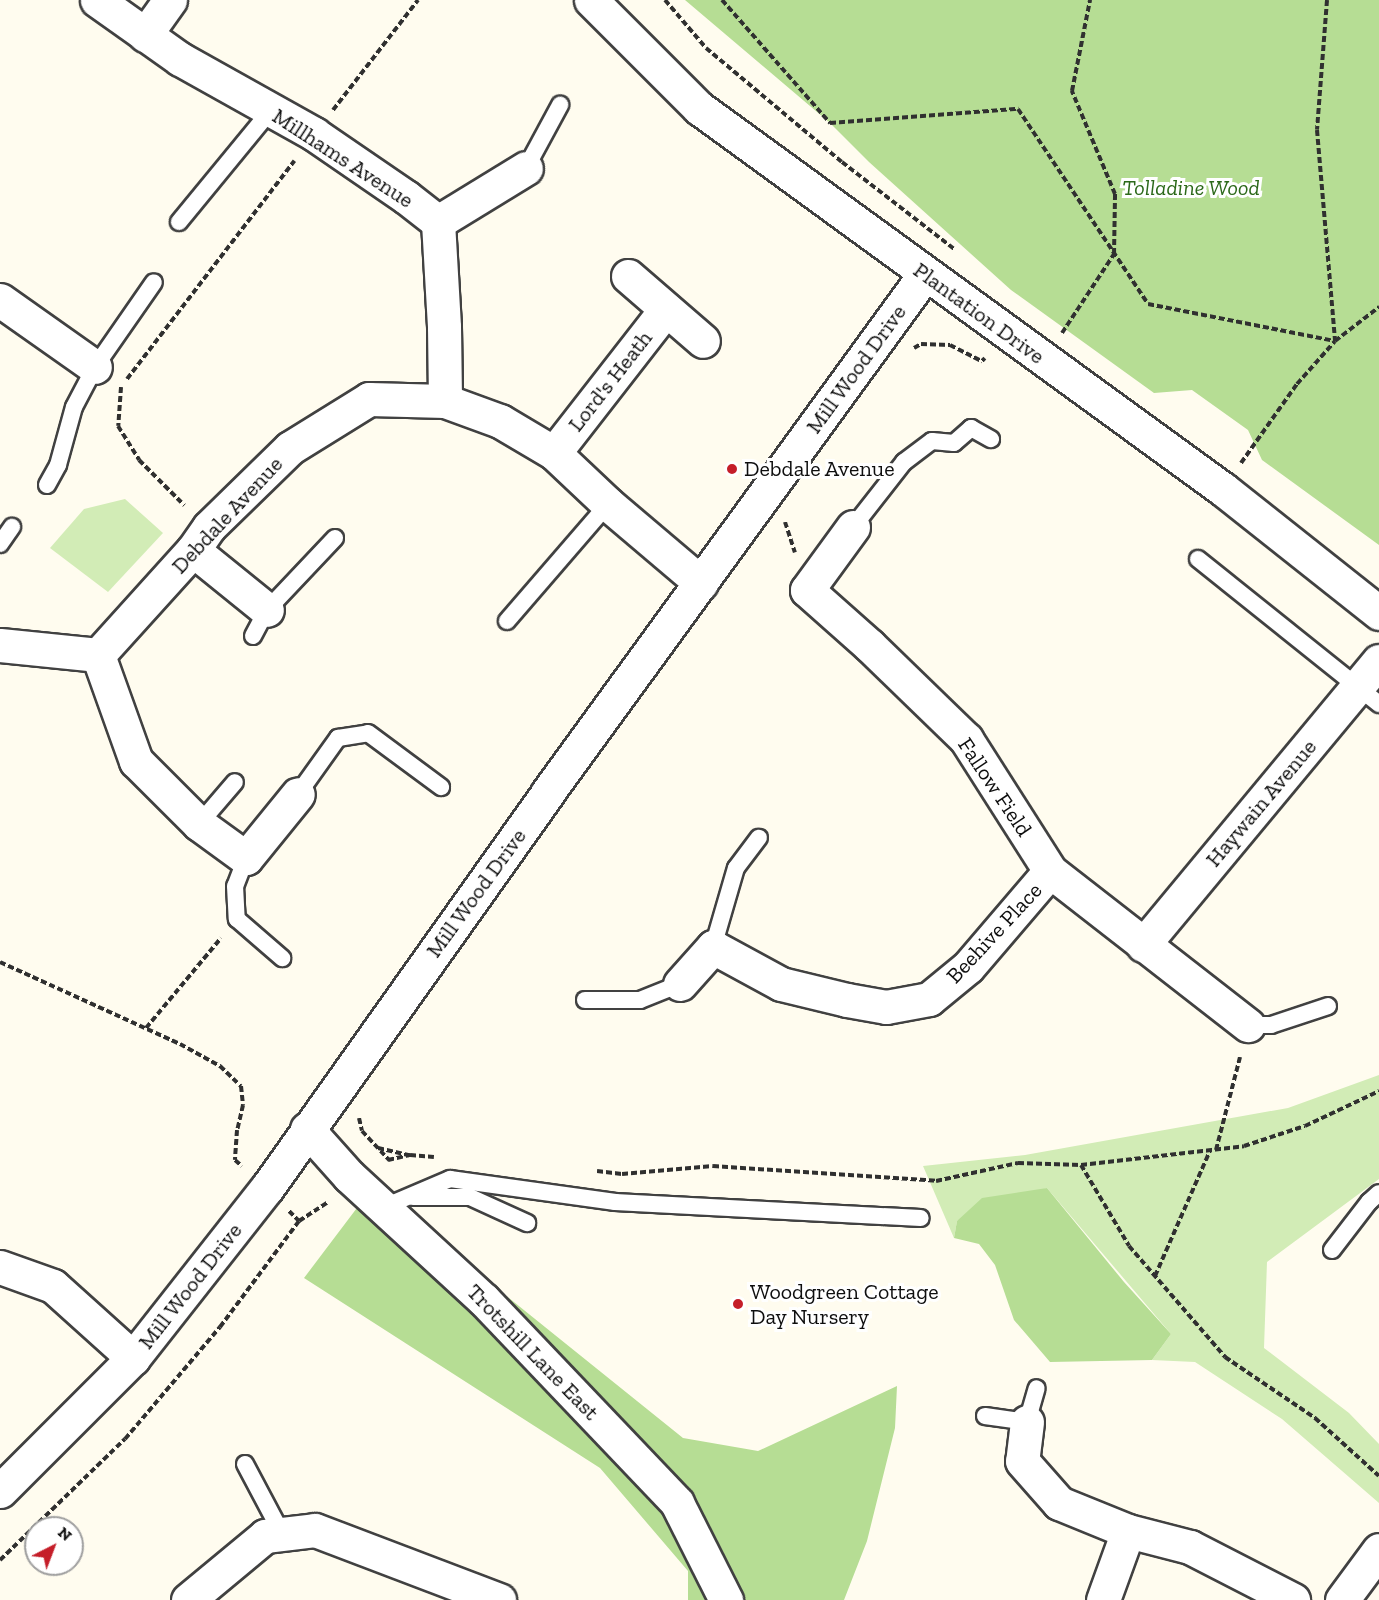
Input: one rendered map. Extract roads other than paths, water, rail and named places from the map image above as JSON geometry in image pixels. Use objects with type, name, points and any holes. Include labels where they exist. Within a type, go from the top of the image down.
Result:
[{"type":"street","name":"Millhams Avenue","points":[[97,0],[180,59],[314,134],[406,197],[438,222],[444,327],[445,400]]},
{"type":"street","points":[[145,35],[170,0]]},
{"type":"street","name":"Plantation Drive","points":[[591,0],[699,108],[1224,490],[1379,613]]},
{"type":"street","points":[[438,222],[526,168]]},
{"type":"street","name":"Mill Wood Drive","points":[[0,1491],[133,1358],[267,1188],[307,1129],[925,274]]},
{"type":"street","name":"Lord's Heath","points":[[628,276],[703,341]]},
{"type":"street","points":[[0,300],[95,368]]},
{"type":"street","name":"Lord's Heath","points":[[554,453],[666,309]]},
{"type":"street","name":"Debdale Avenue","points":[[98,655],[201,539],[290,448],[369,399],[445,400],[501,421],[554,453],[608,504],[701,583]]},
{"type":"street","name":"Fallow Field","points":[[853,527],[807,590],[870,646],[966,740],[1050,871],[1248,1025]]},
{"type":"street","points":[[201,539],[260,623]]},
{"type":"street","points":[[0,645],[98,655],[136,761],[199,824],[246,858],[298,794]]},
{"type":"street","name":"Haywain Avenue","points":[[1143,945],[1368,695],[1379,661]]},
{"type":"street","name":"Beehive Place","points":[[713,947],[782,984],[847,1000],[886,1007],[929,999],[968,967],[1050,871]]},
{"type":"street","points":[[680,984],[713,947]]},
{"type":"street","name":"Trotshill Lane East","points":[[307,1129],[357,1183],[394,1202],[677,1503],[726,1600]]},
{"type":"street","points":[[0,1268],[53,1286],[133,1358]]},
{"type":"street","points":[[1027,1422],[1022,1461],[1059,1503],[1128,1531],[1190,1548],[1293,1600]]},
{"type":"street","points":[[188,1600],[265,1536],[315,1530],[499,1600]]},
{"type":"street","points":[[1103,1600],[1128,1531]]},
{"type":"street","points":[[1342,1600],[1379,1550]]},
{"type":"lane","points":[[526,168],[560,105]]},
{"type":"lane","points":[[179,222],[271,110]]},
{"type":"lane","points":[[47,485],[58,465],[74,407],[95,368],[154,282]]},
{"type":"lane","points":[[853,527],[904,462],[932,441],[954,443],[971,428],[991,439]]},
{"type":"lane","points":[[507,621],[608,504]]},
{"type":"lane","points":[[0,544],[12,527]]},
{"type":"lane","points":[[260,623],[335,538]]},
{"type":"lane","points":[[1198,559],[1368,695]]},
{"type":"lane","points":[[298,794],[338,738],[368,734],[441,786]]},
{"type":"lane","points":[[199,824],[235,782]]},
{"type":"lane","points":[[713,947],[736,868],[759,838]]},
{"type":"lane","points":[[246,858],[235,886],[237,919],[282,958]]},
{"type":"lane","points":[[585,1000],[640,1000],[680,984]]},
{"type":"lane","points":[[1248,1025],[1271,1025],[1328,1006]]},
{"type":"lane","points":[[394,1202],[450,1179],[615,1202],[921,1218]]},
{"type":"lane","points":[[1332,1250],[1369,1202],[1379,1193]]},
{"type":"lane","points":[[394,1202],[470,1197],[527,1223]]},
{"type":"lane","points":[[985,1416],[1027,1422],[1037,1388]]},
{"type":"lane","points":[[245,1464],[282,1534]]},
{"type":"place","name":"Debdale Avenue","points":[[732,469]]},
{"type":"place","name":"Woodgreen Cottage Day Nursery","points":[[738,1304]]},
{"type":"park label","name":"Tolladine Wood","points":[[1191,188]]}]
